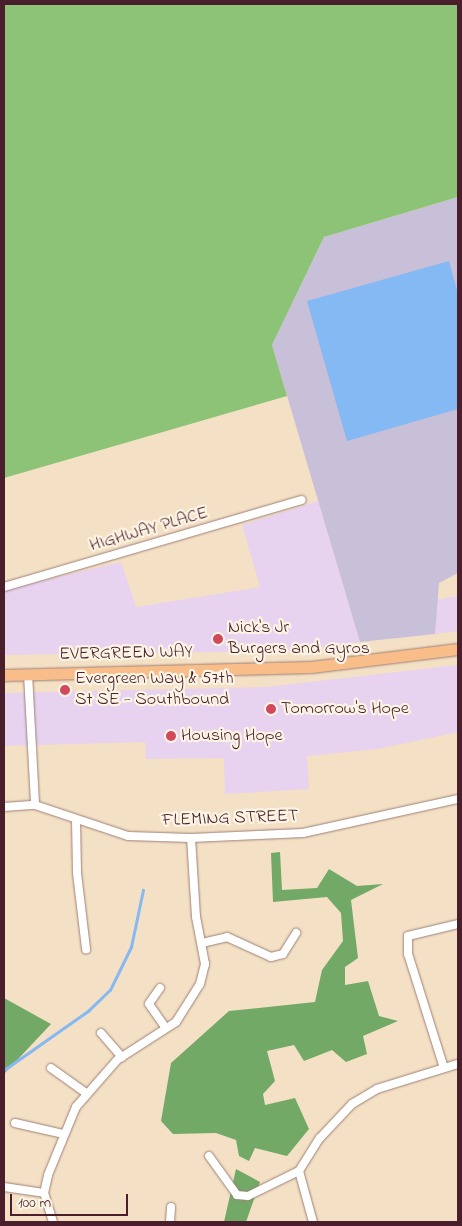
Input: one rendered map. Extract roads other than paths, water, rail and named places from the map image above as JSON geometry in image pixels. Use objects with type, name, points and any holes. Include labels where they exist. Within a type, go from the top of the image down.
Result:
[{"type":"main road","name":"EVERGREEN WAY","points":[[4,675],[311,667],[458,649]]},
{"type":"street","name":"HIGHWAY PLACE","points":[[4,588],[302,500]]},
{"type":"street","points":[[28,674],[35,805]]},
{"type":"street","name":"FLEMING STREET","points":[[4,806],[35,805],[128,836],[190,838],[303,833],[458,799]]},
{"type":"street","points":[[76,820],[77,873],[86,949]]},
{"type":"street","points":[[53,1222],[44,1193],[62,1134],[86,1093],[122,1057],[166,1028],[190,1005],[200,984],[205,964],[190,838]]},
{"type":"street","points":[[444,1068],[408,954],[408,936],[458,924]]},
{"type":"street","points":[[202,943],[227,937],[271,958],[283,954],[296,933]]},
{"type":"street","points":[[160,988],[149,1004],[166,1028]]},
{"type":"street","points":[[101,1033],[122,1057]]},
{"type":"street","points":[[209,1156],[236,1195],[260,1190],[299,1171],[320,1138],[352,1104],[377,1089],[458,1064]]},
{"type":"street","points":[[51,1068],[86,1093]]},
{"type":"street","points":[[15,1123],[62,1134]]},
{"type":"street","points":[[299,1171],[313,1222]]},
{"type":"street","points":[[4,1187],[44,1193]]},
{"type":"street","points":[[170,1222],[171,1207]]},
{"type":"water","points":[[449,261],[458,294],[458,409],[347,441],[307,301]]},
{"type":"waterway","points":[[4,1070],[88,1011],[110,990],[131,947],[143,890]]},
{"type":"place","name":"Nick's Jr Burgers and Gyros","points":[[218,639]]},
{"type":"place","name":"Evergreen Way & 57th St SE - Southbound","points":[[65,690]]},
{"type":"place","name":"Tomorrow's Hope","points":[[271,709]]},
{"type":"place","name":"Housing Hope","points":[[171,736]]}]
